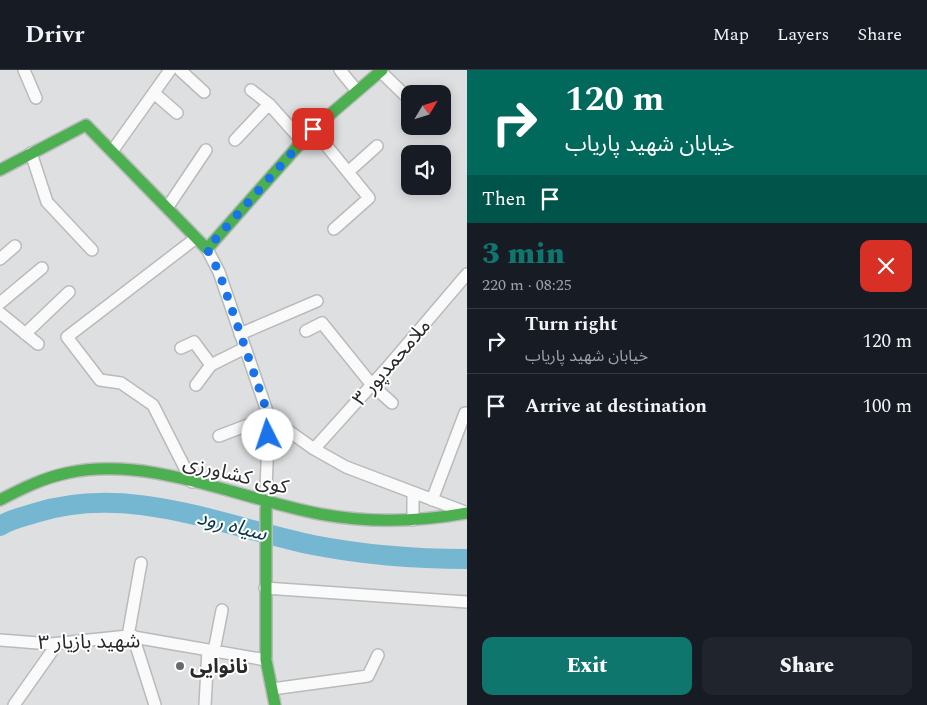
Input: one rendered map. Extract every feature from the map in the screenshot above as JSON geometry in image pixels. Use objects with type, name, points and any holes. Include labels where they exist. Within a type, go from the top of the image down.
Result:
[{"type":"street","points":[[24,70],[36,98]]},
{"type":"street","points":[[180,70],[204,92]]},
{"type":"street","points":[[340,70],[357,91]]},
{"type":"street","points":[[113,150],[154,93],[166,71]]},
{"type":"street","points":[[207,249],[313,129],[381,71],[401,91]]},
{"type":"street","points":[[251,90],[269,104],[302,141]]},
{"type":"street","points":[[154,93],[178,113]]},
{"type":"street","points":[[235,140],[269,104]]},
{"type":"street","points":[[0,170],[86,125],[113,150],[207,249],[219,272],[269,417],[266,488]]},
{"type":"street","points":[[313,129],[369,198],[334,229]]},
{"type":"street","points":[[348,172],[377,146]]},
{"type":"street","points":[[167,208],[206,150]]},
{"type":"street","points":[[31,153],[47,202],[92,250]]},
{"type":"street","points":[[192,482],[153,405],[121,383],[100,380],[67,337],[196,238]]},
{"type":"street","points":[[0,259],[15,246]]},
{"type":"street","points":[[0,303],[42,268]]},
{"type":"street","name":"ملامحمدپور ۳","points":[[314,449],[372,385],[467,274]]},
{"type":"street","points":[[25,334],[69,292]]},
{"type":"street","points":[[240,334],[317,301]]},
{"type":"street","points":[[0,313],[38,344]]},
{"type":"street","points":[[306,331],[322,323],[372,385],[392,403]]},
{"type":"street","points":[[181,348],[194,342],[211,365]]},
{"type":"street","points":[[196,385],[211,365],[245,348]]},
{"type":"street","points":[[432,500],[465,413]]},
{"type":"street","points":[[219,436],[269,417]]},
{"type":"street","points":[[269,417],[314,449],[346,466],[467,513]]},
{"type":"street","name":"کوی کشاورزی","points":[[0,500],[35,482],[77,471],[118,470],[169,476],[266,505],[320,514],[373,520],[413,520],[467,513]]},
{"type":"street","points":[[413,492],[413,520]]},
{"type":"street","points":[[266,505],[266,660],[275,705]]},
{"type":"street","points":[[141,563],[131,636],[155,705]]},
{"type":"street","points":[[265,588],[467,602]]},
{"type":"street","points":[[205,705],[211,650],[222,610]]},
{"type":"street","name":"شهید بازیار ۳","points":[[0,640],[57,644],[131,636],[266,660]]},
{"type":"street","points":[[14,705],[57,644]]},
{"type":"street","points":[[272,689],[368,676],[378,655]]},
{"type":"waterway","name":"سیاه رود","points":[[0,526],[17,518],[70,505],[105,503],[140,505],[210,519],[313,545],[390,556],[467,559]]},
{"type":"traffic: fast","points":[[0,170],[86,125],[207,249],[313,129],[382,70]]},
{"type":"traffic: fast","points":[[0,500],[24,488],[58,475],[98,469],[162,474],[289,507],[338,517],[412,520],[467,513]]},
{"type":"traffic: fast","points":[[266,508],[266,660],[275,705]]},
{"type":"place","name":"نانوایی","points":[[180,666]]},
{"type":"route","points":[[268,435],[269,417],[219,272],[207,249],[313,129]]}]
